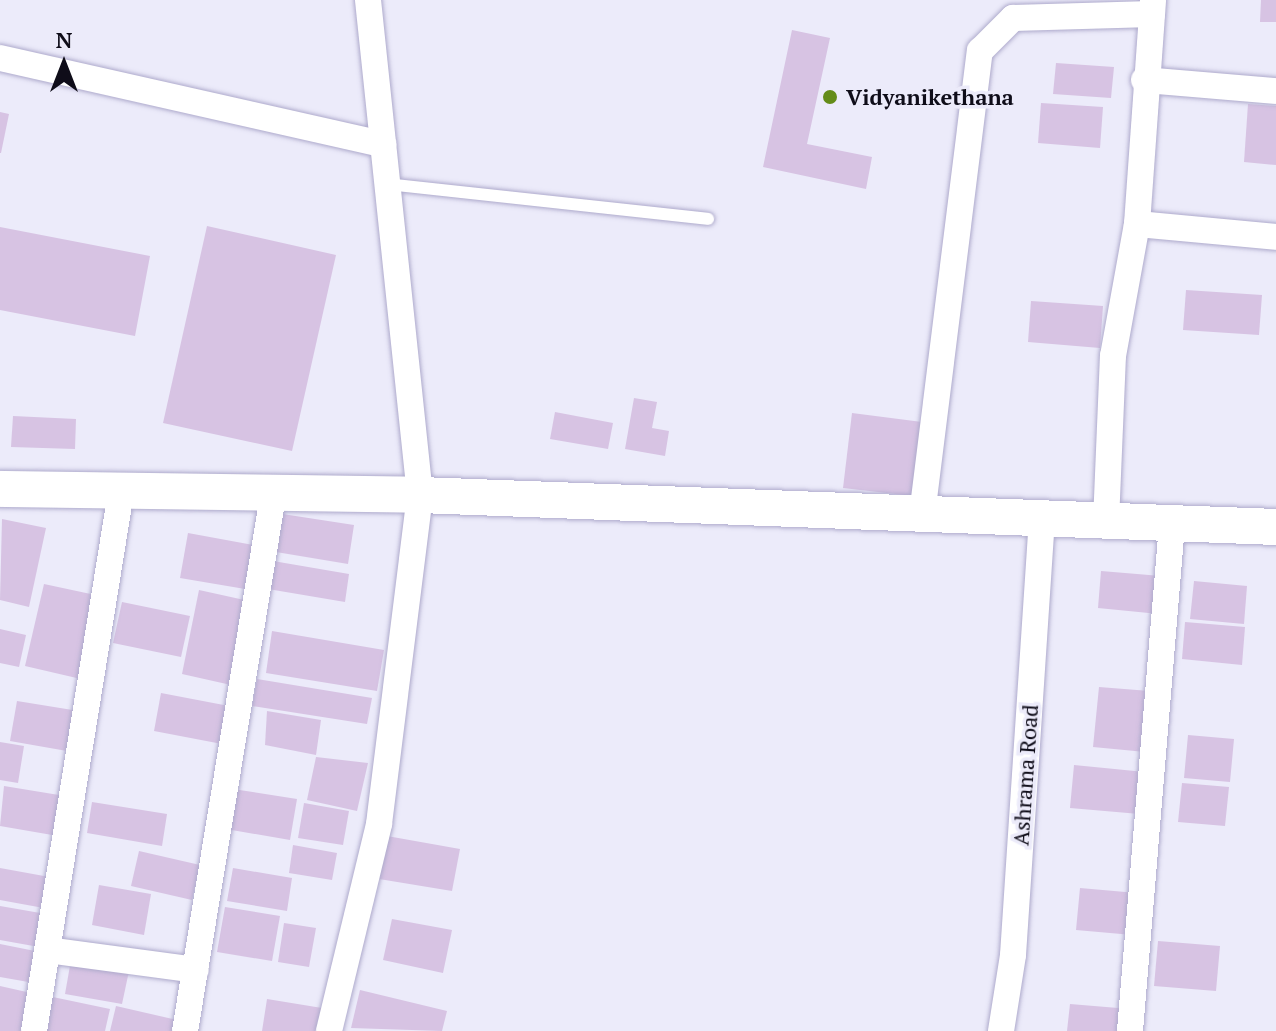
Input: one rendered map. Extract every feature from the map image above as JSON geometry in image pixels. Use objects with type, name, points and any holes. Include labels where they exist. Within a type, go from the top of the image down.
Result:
[{"type":"street","points":[[329,1031],[379,824],[420,495],[368,0]]},
{"type":"street","points":[[922,515],[980,51],[1013,18],[1153,7],[1144,80],[1137,224],[1113,356],[1106,522]]},
{"type":"street","points":[[0,58],[383,144]]},
{"type":"street","points":[[1144,80],[1276,91]]},
{"type":"street","points":[[1137,224],[1276,237]]},
{"type":"street","points":[[0,489],[273,496],[420,495],[1276,527]]},
{"type":"street","points":[[34,1031],[121,492]]},
{"type":"street","points":[[185,1031],[273,496]]},
{"type":"street","name":"Ashrama Road","points":[[1001,1031],[1013,955],[1042,519]]},
{"type":"street","points":[[1130,1031],[1172,524]]},
{"type":"street","points":[[48,950],[196,970]]},
{"type":"lane","points":[[387,184],[708,219]]},
{"type":"building","points":[[1261,0],[1276,0],[1276,22],[1260,22]]},
{"type":"building","points":[[792,30],[830,38],[807,144],[872,157],[866,189],[763,167]]},
{"type":"building","points":[[1056,63],[1114,67],[1111,98],[1053,94]]},
{"type":"building","points":[[1041,103],[1103,107],[1100,148],[1038,143]]},
{"type":"building","points":[[1248,104],[1276,106],[1276,165],[1244,162]]},
{"type":"building","points":[[0,112],[9,114],[1,153],[0,153]]},
{"type":"building","points":[[207,226],[336,255],[292,451],[163,423]]},
{"type":"building","points":[[0,227],[150,256],[135,336],[0,310]]},
{"type":"building","points":[[1186,290],[1262,295],[1259,335],[1183,330]]},
{"type":"building","points":[[1031,301],[1103,306],[1100,348],[1028,342]]},
{"type":"building","points":[[634,398],[657,402],[652,428],[669,431],[665,456],[625,449]]},
{"type":"building","points":[[555,412],[613,423],[608,449],[550,439]]},
{"type":"building","points":[[852,413],[922,422],[913,496],[843,488]]},
{"type":"building","points":[[13,416],[76,419],[75,449],[11,447]]},
{"type":"building","points":[[276,513],[354,525],[348,564],[270,551]]},
{"type":"building","points":[[2,519],[46,528],[29,607],[0,600]]},
{"type":"building","points":[[188,533],[259,546],[251,590],[180,578]]},
{"type":"building","points":[[273,561],[349,574],[345,602],[268,589]]},
{"type":"building","points":[[1101,571],[1173,577],[1169,615],[1098,608]]},
{"type":"building","points":[[1194,581],[1247,586],[1244,624],[1190,619]]},
{"type":"building","points":[[44,584],[100,596],[81,679],[25,666]]},
{"type":"building","points":[[199,590],[249,601],[231,685],[182,674]]},
{"type":"building","points":[[122,602],[190,616],[181,657],[113,643]]},
{"type":"building","points":[[1185,622],[1245,627],[1242,665],[1182,659]]},
{"type":"building","points":[[0,629],[26,635],[19,667],[0,663]]},
{"type":"building","points":[[272,631],[384,650],[377,691],[266,673]]},
{"type":"building","points":[[257,679],[372,698],[367,724],[252,706]]},
{"type":"building","points":[[1099,687],[1162,692],[1156,753],[1093,747]]},
{"type":"building","points":[[161,693],[229,706],[222,744],[154,731]]},
{"type":"building","points":[[17,701],[91,713],[84,754],[10,741]]},
{"type":"building","points":[[267,711],[321,720],[316,755],[265,745]]},
{"type":"building","points":[[1188,735],[1234,739],[1230,782],[1184,778]]},
{"type":"building","points":[[0,742],[24,746],[18,783],[0,780]]},
{"type":"building","points":[[316,757],[368,763],[357,811],[307,800]]},
{"type":"building","points":[[1074,765],[1155,773],[1151,815],[1070,808]]},
{"type":"building","points":[[1182,783],[1229,787],[1225,826],[1178,822]]},
{"type":"building","points":[[4,786],[65,796],[58,836],[0,826]]},
{"type":"building","points":[[233,789],[297,799],[290,840],[226,829]]},
{"type":"building","points":[[92,802],[167,814],[162,846],[87,833]]},
{"type":"building","points":[[304,803],[349,811],[343,845],[298,838]]},
{"type":"building","points":[[387,836],[460,849],[452,891],[379,879]]},
{"type":"building","points":[[293,845],[337,853],[332,880],[289,873]]},
{"type":"building","points":[[139,851],[200,865],[192,900],[131,886]]},
{"type":"building","points":[[0,868],[55,878],[49,909],[0,900]]},
{"type":"building","points":[[233,868],[292,878],[287,911],[227,901]]},
{"type":"building","points":[[99,885],[151,894],[144,935],[92,925]]},
{"type":"building","points":[[1080,888],[1148,894],[1144,936],[1076,930]]},
{"type":"building","points":[[0,906],[46,914],[39,947],[0,940]]},
{"type":"building","points":[[225,907],[280,916],[272,961],[217,952]]},
{"type":"building","points":[[392,919],[452,930],[443,973],[383,960]]},
{"type":"building","points":[[284,923],[316,928],[309,967],[278,962]]},
{"type":"building","points":[[1158,941],[1220,946],[1216,991],[1154,986]]},
{"type":"building","points":[[0,944],[40,952],[34,983],[0,977]]},
{"type":"building","points":[[71,960],[129,971],[122,1004],[65,994]]},
{"type":"building","points":[[0,986],[40,995],[33,1031],[0,1031]]},
{"type":"building","points":[[360,990],[447,1011],[442,1031],[351,1028]]},
{"type":"building","points":[[48,996],[110,1009],[105,1031],[40,1031]]},
{"type":"building","points":[[267,999],[322,1008],[318,1031],[262,1031]]},
{"type":"building","points":[[1070,1004],[1130,1009],[1128,1031],[1067,1031]]},
{"type":"building","points":[[116,1006],[177,1020],[174,1031],[110,1031]]},
{"type":"place","name":"Vidyanikethana","points":[[830,97]]}]
